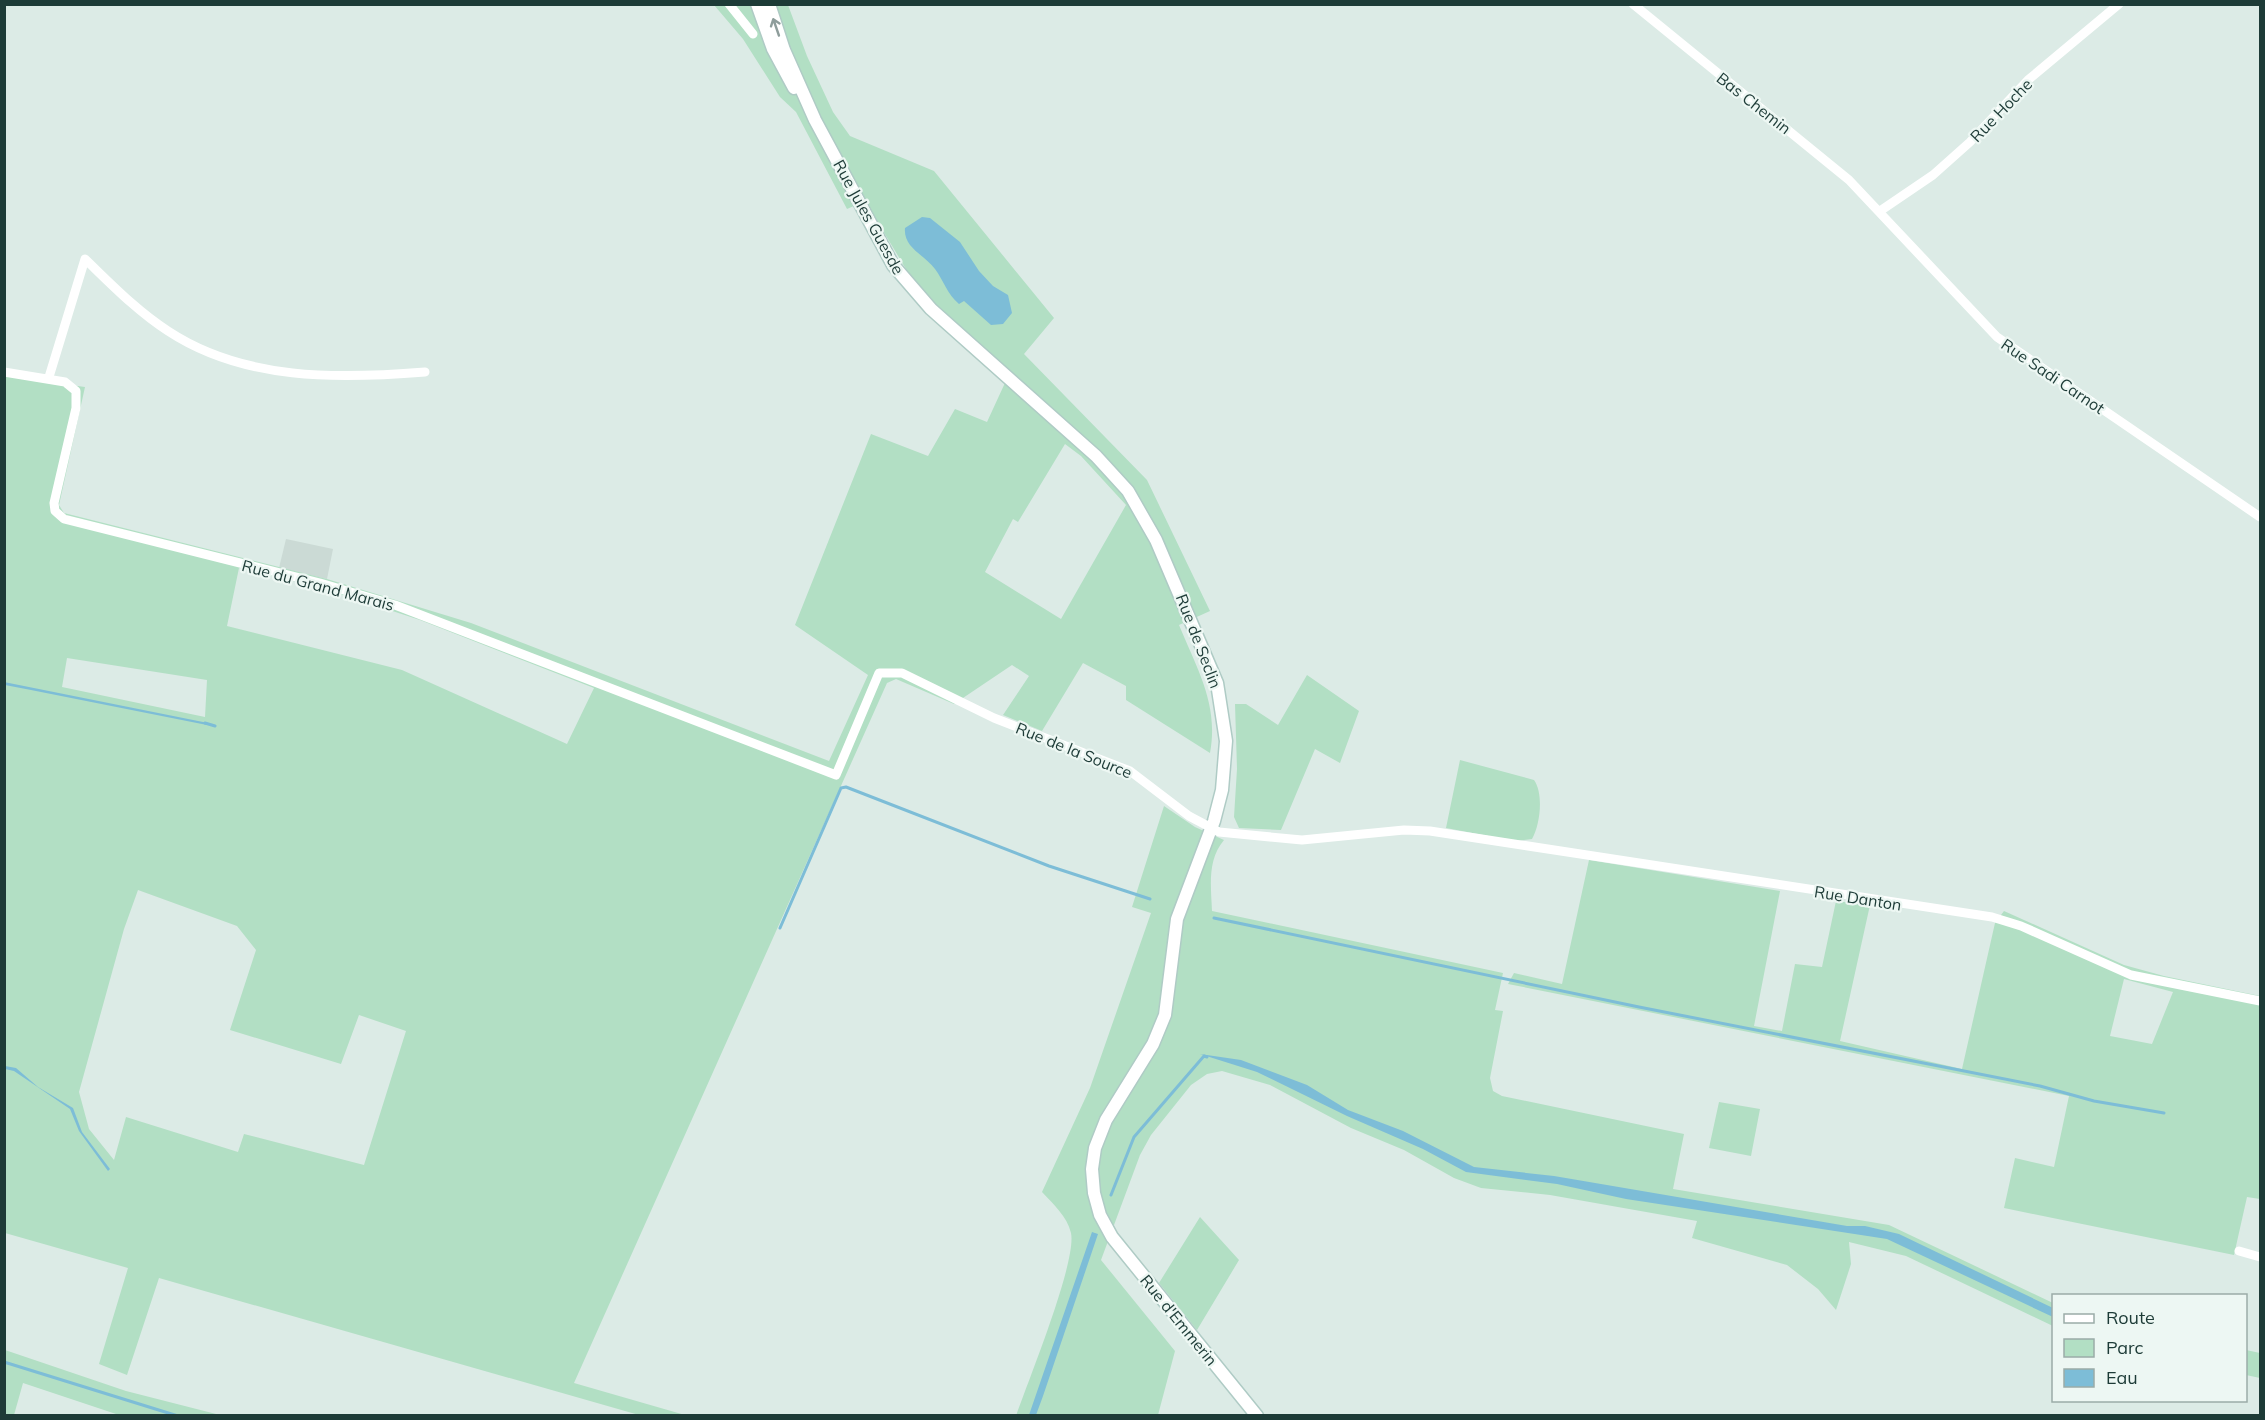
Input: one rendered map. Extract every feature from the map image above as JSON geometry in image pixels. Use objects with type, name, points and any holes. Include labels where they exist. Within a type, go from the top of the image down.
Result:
[{"type":"main road","name":"Rue Jules Guesde","points":[[757,4],[782,67],[815,120],[885,251],[902,278],[931,309]]},
{"type":"main road","name":"Rue Jules Guesde","points":[[769,4],[784,50],[815,120]]},
{"type":"main road","name":"Rue de Seclin","points":[[931,309],[1096,456],[1128,491],[1152,530],[1208,658],[1221,701],[1225,761],[1222,790],[1211,829],[1177,918],[1162,1022],[1153,1044],[1106,1120],[1095,1148],[1093,1186],[1104,1223]]},
{"type":"main road","name":"Rue d'Emmerin","points":[[1104,1223],[1121,1250],[1257,1416]]},
{"type":"street","points":[[729,4],[753,34]]},
{"type":"street","name":"Bas Chemin","points":[[1633,4],[1696,58],[1835,167],[1876,207]]},
{"type":"street","name":"Rue Hoche","points":[[1876,207],[1939,170],[1970,142],[2028,80],[2119,4]]},
{"type":"street","name":"Rue Sadi Carnot","points":[[1876,207],[1975,317],[1997,337],[2260,517]]},
{"type":"street","points":[[4,372],[49,377],[85,259],[126,299],[167,331],[225,359],[260,369],[333,377],[425,372]]},
{"type":"street","name":"Rue du Grand Marais","points":[[49,377],[70,383],[77,396],[54,503],[56,511],[64,519],[320,583],[395,605],[836,775]]},
{"type":"street","name":"Rue de la Source","points":[[836,775],[879,673],[898,672],[994,718],[1130,771],[1211,829],[1231,834],[1302,840],[1404,830],[1444,833]]},
{"type":"street","name":"Rue Danton","points":[[1444,833],[1992,917],[2021,926],[2131,975],[2260,1001]]},
{"type":"street","points":[[2239,1251],[2260,1257]]},
{"type":"shaded area","points":[[286,539],[333,549],[327,579],[279,568]]},
{"type":"green space","points":[[714,5],[788,5],[807,56],[833,112],[850,136],[934,171],[1054,318],[1024,354],[1147,480],[1210,611],[1179,625],[1205,687],[1209,703],[1212,735],[1210,753],[1126,700],[1126,686],[1083,663],[1042,731],[1003,715],[1029,676],[1012,665],[954,704],[896,679],[887,683],[574,1383],[685,1415],[639,1415],[159,1278],[127,1375],[99,1364],[128,1268],[5,1233],[4,376],[85,387],[59,505],[64,513],[327,579],[471,623],[829,761],[868,675],[795,625],[871,434],[928,456],[955,409],[987,422],[1010,372],[935,306],[915,284],[865,201],[847,209],[796,112],[780,97],[743,39]],"holes":[[[1065,444],[1081,456],[1126,505],[1061,619],[985,572],[1013,519],[1018,522]],[[239,568],[322,588],[420,620],[594,688],[567,744],[402,670],[227,626]],[[67,658],[207,680],[205,717],[62,687]],[[138,890],[237,926],[256,950],[230,1030],[341,1064],[359,1015],[406,1031],[364,1165],[244,1134],[238,1152],[126,1117],[114,1160],[89,1129],[79,1092],[124,929]]]},
{"type":"green space","points":[[1307,675],[1359,711],[1340,763],[1315,749],[1281,830],[1239,828],[1234,817],[1237,769],[1235,704],[1246,704],[1278,725]]},
{"type":"green space","points":[[1460,760],[1534,780],[1539,793],[1540,810],[1532,839],[1515,841],[1446,828]]},
{"type":"green space","points":[[1164,806],[1195,827],[1224,840],[1212,865],[1212,911],[1503,973],[1495,1010],[1503,1011],[1490,1078],[1493,1091],[1502,1096],[1684,1134],[1673,1189],[1889,1225],[2052,1303],[2052,1326],[1906,1256],[1849,1242],[1851,1264],[1836,1310],[1818,1289],[1787,1265],[1692,1238],[1697,1221],[1550,1195],[1481,1188],[1454,1178],[1404,1150],[1351,1128],[1270,1085],[1222,1071],[1207,1074],[1191,1085],[1151,1135],[1140,1155],[1101,1260],[1175,1351],[1158,1415],[1016,1416],[1059,1294],[1071,1248],[1071,1233],[1066,1221],[1042,1192],[1090,1088],[1151,913],[1132,907]]},
{"type":"green space","points":[[1589,860],[1780,891],[1754,1026],[1782,1031],[1795,964],[1822,967],[1836,901],[1870,905],[1840,1041],[1962,1069],[1995,923],[2004,911],[2124,965],[2164,976],[2260,996],[2260,1199],[2247,1197],[2234,1255],[2004,1208],[2015,1158],[2054,1167],[2069,1096],[1508,984],[1514,973],[1562,984]],"holes":[[[2124,979],[2173,992],[2152,1044],[2110,1036]]]},
{"type":"green space","points":[[1719,1102],[1760,1109],[1751,1156],[1709,1148]]},
{"type":"green space","points":[[1200,1217],[1239,1260],[1197,1330],[1159,1283]]},
{"type":"green space","points":[[5,1350],[126,1391],[220,1415],[119,1415],[23,1383],[14,1415],[5,1415]]},
{"type":"green space","points":[[2247,1350],[2260,1353],[2260,1378],[2247,1375]]},
{"type":"water","points":[[922,217],[930,218],[960,242],[979,271],[993,286],[1008,295],[1012,313],[1003,324],[991,325],[964,301],[959,304],[951,296],[931,264],[907,241],[905,228]]},
{"type":"water","points":[[4,682],[208,723],[207,725],[5,685]]},
{"type":"water","points":[[1200,1054],[1241,1060],[1307,1085],[1348,1110],[1403,1131],[1474,1167],[1554,1176],[1847,1226],[1865,1226],[1899,1234],[2052,1308],[2052,1317],[1887,1239],[1626,1199],[1557,1184],[1466,1172],[1423,1149],[1347,1116],[1257,1072]]},
{"type":"water","points":[[5,1066],[16,1068],[38,1087],[73,1108],[82,1132],[110,1169],[108,1171],[79,1131],[70,1109],[14,1071],[5,1069]]},
{"type":"water","points":[[1092,1232],[1098,1234],[1043,1396],[1036,1415],[1029,1415]]},
{"type":"waterway","points":[[205,723],[215,726]]},
{"type":"waterway","points":[[780,928],[841,788],[846,787],[1049,866],[1150,899]]},
{"type":"waterway","points":[[1214,918],[1639,1007],[2040,1086],[2094,1101],[2164,1113]]},
{"type":"waterway","points":[[1111,1195],[1134,1137],[1204,1056],[1207,1057]]},
{"type":"waterway","points":[[4,1362],[178,1416]]}]
